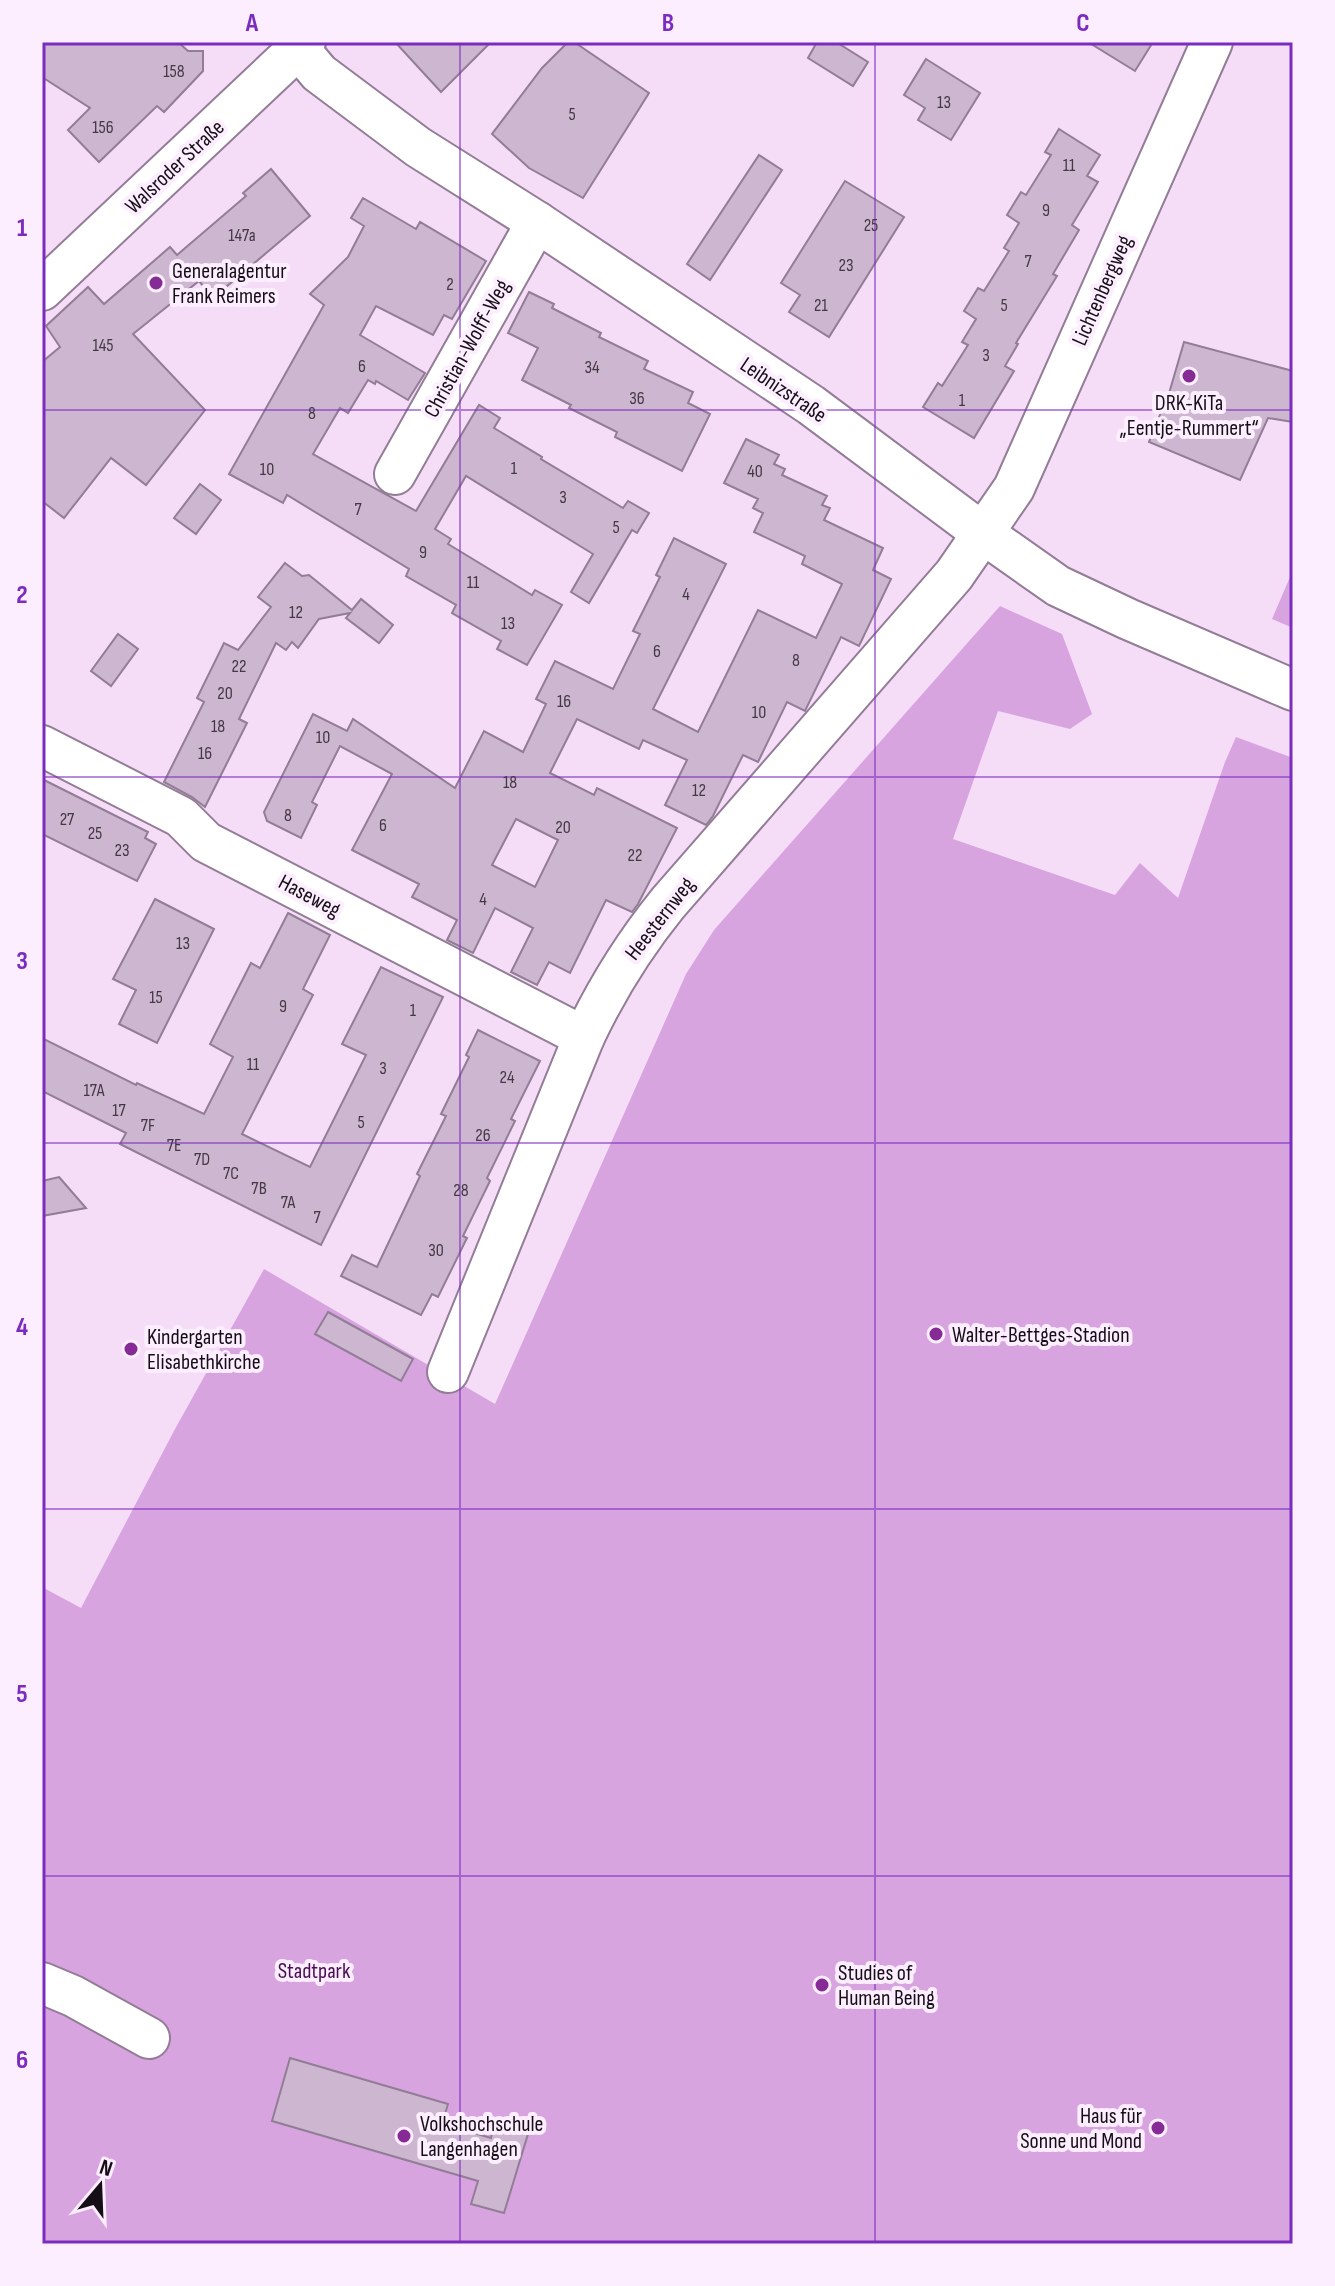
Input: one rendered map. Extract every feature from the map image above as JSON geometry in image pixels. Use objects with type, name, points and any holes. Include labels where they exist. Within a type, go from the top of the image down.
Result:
[{"type":"street","name":"Lichtenbergweg","points":[[984,534],[1014,488],[1212,42]]},
{"type":"street","name":"Leibnizstraße","points":[[299,44],[319,73],[418,147],[537,222],[811,405],[1058,586],[1293,690]]},
{"type":"street","name":"Walsroder Straße","points":[[42,290],[299,44]]},
{"type":"street","name":"Christian-Wolff-Weg","points":[[395,474],[537,222]]},
{"type":"street","name":"Heesternweg","points":[[448,1372],[584,1037],[635,944],[954,575],[984,534]]},
{"type":"street","name":"Haseweg","points":[[42,746],[181,817],[206,842],[584,1037]]},
{"type":"street","points":[[42,1983],[73,1996],[149,2038]]},
{"type":"green space","points":[[1293,570],[1293,628],[1272,619]]},
{"type":"green space","name":"Stadtpark","points":[[1000,606],[1062,634],[1092,714],[1070,729],[998,711],[953,839],[1115,895],[1140,863],[1178,898],[1236,737],[1293,758],[1293,2244],[42,2244],[42,1587],[81,1608],[264,1269],[495,1404],[686,974],[714,930]]},
{"type":"building","points":[[42,42],[178,42],[188,51],[203,51],[203,71],[164,112],[157,106],[99,162],[68,130],[90,108],[42,77]]},
{"type":"building","points":[[395,42],[491,42],[441,92]]},
{"type":"building","points":[[568,42],[574,42],[649,93],[583,198],[529,168],[492,134],[542,68]]},
{"type":"building","points":[[817,42],[836,42],[868,62],[853,86],[808,58]]},
{"type":"building","points":[[1088,42],[1153,42],[1135,71]]},
{"type":"building","points":[[926,59],[980,93],[951,140],[918,120],[925,108],[904,95]]},
{"type":"building","points":[[1059,129],[1100,155],[1087,176],[1098,182],[1072,225],[1079,230],[1053,274],[1057,276],[1005,366],[1014,371],[974,438],[923,407],[938,383],[942,386],[968,345],[962,342],[976,319],[964,311],[978,288],[984,291],[1009,251],[1004,248],[1019,223],[1007,215],[1021,192],[1026,195],[1051,155],[1045,152]]},
{"type":"building","points":[[759,155],[782,170],[710,280],[687,264]]},
{"type":"building","points":[[271,169],[310,216],[213,298],[199,281],[133,334],[205,410],[146,485],[111,458],[64,518],[42,501],[42,362],[60,347],[46,326],[88,287],[104,304],[170,247],[177,255],[246,196],[243,193]]},
{"type":"building","points":[[845,181],[904,217],[829,337],[789,312],[800,295],[781,283]]},
{"type":"building","points":[[363,198],[416,229],[420,222],[486,261],[452,319],[444,315],[433,335],[376,306],[360,335],[425,373],[408,400],[376,381],[375,384],[368,380],[348,413],[340,408],[313,454],[416,511],[479,405],[500,418],[494,428],[541,459],[623,508],[628,501],[649,513],[637,533],[632,530],[589,603],[571,592],[593,554],[466,476],[435,529],[451,539],[448,544],[532,595],[535,590],[562,605],[527,665],[497,649],[501,641],[452,613],[456,605],[406,576],[409,569],[287,495],[283,503],[229,474],[324,305],[310,294],[348,257],[364,226],[351,218]]},
{"type":"building","points":[[529,292],[554,304],[552,308],[601,333],[599,337],[648,361],[644,369],[693,392],[688,403],[710,414],[682,471],[615,437],[617,432],[522,380],[538,348],[508,333]]},
{"type":"building","points":[[1184,342],[1293,371],[1293,422],[1268,418],[1240,480],[1149,442],[1170,390]]},
{"type":"building","points":[[746,439],[779,455],[774,464],[785,469],[782,475],[827,496],[822,505],[830,508],[824,520],[883,548],[873,570],[891,579],[859,646],[841,637],[805,711],[787,702],[758,762],[743,755],[706,825],[665,805],[687,760],[643,740],[639,749],[577,719],[550,773],[594,795],[597,788],[677,828],[632,912],[606,900],[570,973],[549,962],[537,985],[511,972],[533,928],[495,908],[473,953],[447,940],[457,920],[412,897],[419,884],[352,850],[392,774],[340,746],[312,802],[317,805],[301,838],[267,821],[264,812],[313,714],[347,731],[353,719],[455,788],[484,731],[523,752],[546,704],[536,699],[555,661],[613,689],[640,634],[633,631],[660,577],[656,575],[674,538],[726,564],[653,709],[698,732],[758,610],[816,638],[842,584],[802,564],[805,556],[754,532],[763,513],[753,508],[758,499],[724,483]],"holes":[[[516,819],[558,840],[535,887],[492,865]]]},
{"type":"building","points":[[200,484],[221,500],[196,534],[174,518]]},
{"type":"building","points":[[285,563],[302,576],[309,575],[352,610],[361,599],[393,625],[379,643],[346,618],[350,613],[319,619],[298,648],[292,642],[286,650],[276,643],[239,719],[247,723],[205,807],[164,782],[204,702],[197,698],[224,643],[238,650],[271,607],[258,597]]},
{"type":"building","points":[[118,634],[138,649],[111,686],[91,671]]},
{"type":"building","points":[[42,779],[148,832],[145,838],[156,844],[137,881],[42,834]]},
{"type":"building","points":[[155,899],[214,929],[157,1043],[119,1024],[136,990],[113,979]]},
{"type":"building","points":[[288,913],[330,935],[303,989],[313,995],[242,1134],[310,1167],[366,1055],[342,1044],[381,967],[443,997],[321,1245],[120,1144],[126,1133],[42,1091],[42,1038],[136,1085],[204,1114],[233,1057],[210,1044],[251,963],[260,968]]},
{"type":"building","points":[[478,1030],[540,1061],[511,1119],[515,1121],[463,1236],[467,1238],[438,1297],[432,1294],[421,1315],[341,1276],[352,1255],[377,1267],[446,1116],[441,1114],[469,1057],[466,1055]]},
{"type":"building","points":[[59,1177],[86,1208],[42,1216],[42,1181]]},
{"type":"building","points":[[328,1312],[413,1359],[401,1381],[315,1334]]},
{"type":"building","name":"Volkshochschule Langenhagen","points":[[290,2058],[448,2104],[442,2124],[491,2138],[494,2124],[528,2134],[504,2213],[471,2204],[478,2181],[272,2121]]},
{"type":"place","name":"Generalagentur Frank Reimers","points":[[156,283]]},
{"type":"place","name":"DRK-KiTa „Eentje-Rummert“","points":[[1189,376]]},
{"type":"place","name":"Walter-Bettges-Stadion","points":[[936,1334]]},
{"type":"place","name":"Kindergarten Elisabethkirche","points":[[131,1349]]},
{"type":"place","name":"Studies of Human Being","points":[[822,1985]]},
{"type":"place","name":"Haus für Sonne und Mond","points":[[1158,2128]]},
{"type":"place","name":"Volkshochschule Langenhagen","points":[[404,2136]]}]
